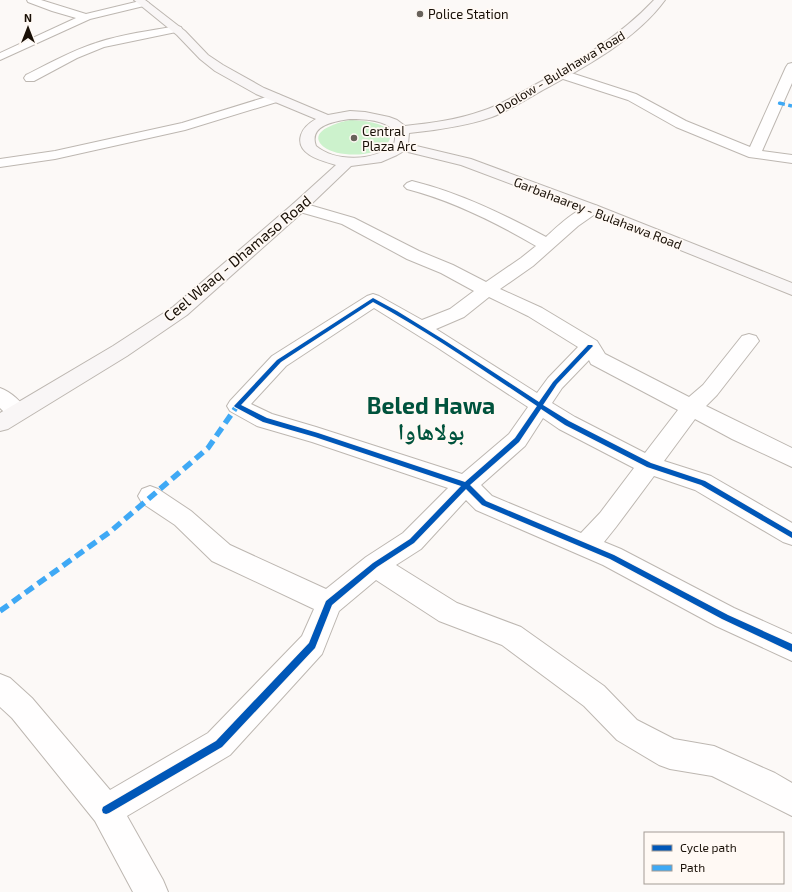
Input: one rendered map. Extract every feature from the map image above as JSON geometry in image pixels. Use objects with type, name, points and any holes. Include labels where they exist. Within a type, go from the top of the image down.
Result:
[{"type":"main road","name":"Doolow - Bulahawa Road","points":[[401,130],[454,124],[487,115],[500,109],[562,74],[623,35],[648,15],[660,0]]},
{"type":"main road","points":[[141,2],[177,29],[204,57],[219,68],[276,98],[328,120]]},
{"type":"main road","points":[[350,115],[366,115],[381,118],[393,123],[401,130],[404,138],[401,146],[393,153],[379,159],[363,162],[332,160],[311,149],[307,142],[307,135],[312,128],[328,120],[350,115]]},
{"type":"main road","name":"Garbahaarey - Bulahawa Road","points":[[401,146],[466,162],[592,209],[792,289]]},
{"type":"main road","name":"Ceel Waaq - Dhamaso Road","points":[[0,423],[120,352],[180,310],[299,207],[347,162]]},
{"type":"street","points":[[32,0],[56,9],[86,17]]},
{"type":"street","points":[[0,56],[86,17],[141,2]]},
{"type":"street","points":[[30,78],[78,53],[99,45],[117,40],[177,29]]},
{"type":"street","points":[[754,154],[778,103],[792,67]]},
{"type":"street","points":[[562,74],[632,97],[681,124],[754,154],[792,159]]},
{"type":"street","points":[[0,163],[55,155],[185,126],[276,98]]},
{"type":"street","points":[[412,186],[426,189],[468,205],[507,223],[547,245]]},
{"type":"street","points":[[299,207],[348,221],[413,255],[447,269],[486,290],[535,312],[590,346],[598,359],[651,385],[691,408],[792,458]]},
{"type":"street","points":[[420,328],[456,313],[526,262],[572,223],[592,209]]},
{"type":"street","points":[[792,535],[703,483],[649,465],[567,423],[420,328],[373,300],[279,361],[237,406],[265,420],[316,435],[466,485],[484,503],[586,545],[618,560],[725,617],[792,648]]},
{"type":"street","points":[[586,545],[608,520],[691,408],[710,390],[748,342]]},
{"type":"street","points":[[106,810],[219,744],[312,645],[329,603],[375,565],[412,541],[466,485],[517,440],[555,383],[590,346]]},
{"type":"street","points":[[0,396],[18,412]]},
{"type":"street","points":[[150,496],[183,518],[221,553],[329,603]]},
{"type":"street","points":[[375,565],[448,612],[511,636],[594,696],[627,730],[670,754],[714,761],[764,784],[792,800]]},
{"type":"street","points":[[0,688],[22,708],[106,810],[151,892]]},
{"type":"green space","points":[[350,120],[369,122],[384,126],[389,130],[391,135],[389,141],[384,147],[377,151],[358,154],[339,153],[330,151],[324,147],[319,141],[321,132],[332,125]]},
{"type":"marked path","points":[[778,103],[792,106]]},
{"type":"marked path","points":[[0,611],[111,531],[208,448],[237,406]]},
{"type":"cycle path","points":[[792,535],[703,483],[649,465],[567,423],[442,341],[373,300],[279,361],[237,406],[265,420],[316,435],[466,485],[484,503],[612,557],[725,617],[792,648]]},
{"type":"cycle path","points":[[106,810],[219,744],[312,645],[329,603],[375,565],[412,541],[466,485],[517,440],[555,383],[590,346]]},
{"type":"place","name":"Police Station","points":[[420,14]]},
{"type":"place","name":"Central Plaza Arc","points":[[354,138]]},
{"type":"district","name":"Beled Hawa بولاهاوا","points":[[431,418]]}]
